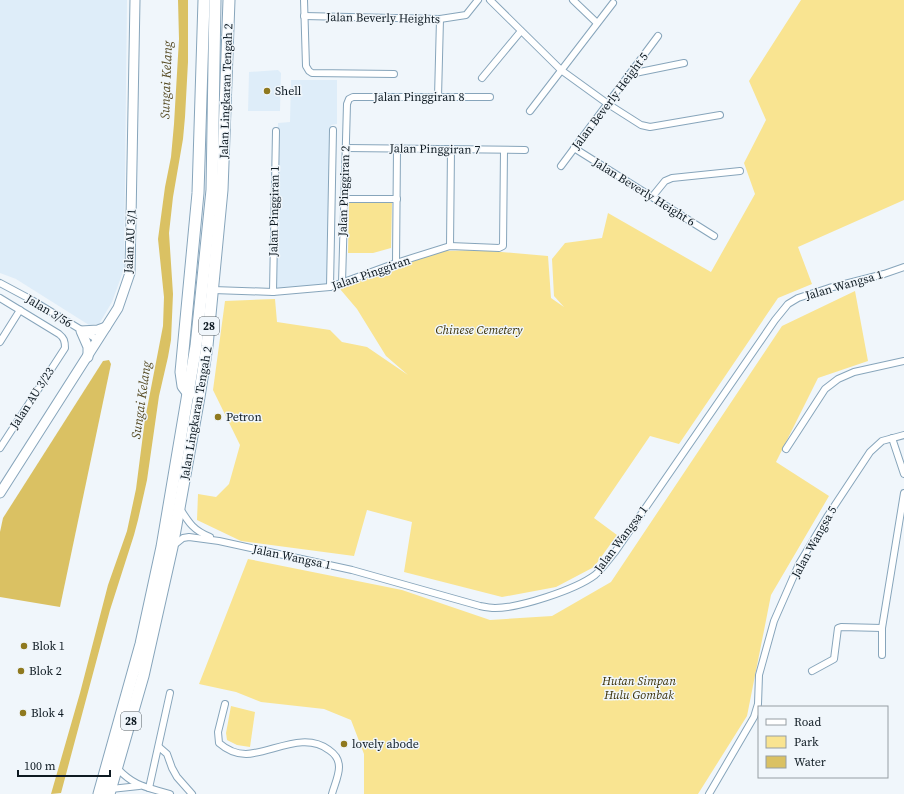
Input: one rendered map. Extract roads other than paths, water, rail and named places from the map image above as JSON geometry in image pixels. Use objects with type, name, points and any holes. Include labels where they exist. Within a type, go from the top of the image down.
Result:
[{"type":"highway","points":[[189,394],[183,386],[181,372],[198,193],[204,0]]},
{"type":"highway","name":"Jalan Lingkaran Tengah 2","points":[[99,794],[141,644],[162,546],[189,394],[198,332],[212,190],[215,0]]},
{"type":"highway","name":"Jalan Lingkaran Tengah 2","points":[[110,792],[118,769],[143,676],[172,547],[207,346],[222,190],[228,0]]},
{"type":"main road","name":"Jalan AU 3/1","points":[[0,493],[118,308],[130,273],[135,0]]},
{"type":"main road","points":[[88,357],[88,347],[81,331],[106,328]]},
{"type":"street","points":[[304,0],[306,66],[309,71],[312,73],[394,74]]},
{"type":"street","name":"Jalan Beverly Heights","points":[[304,16],[440,20],[466,15],[478,0]]},
{"type":"street","points":[[490,0],[561,70],[608,104],[641,125],[650,127],[720,115]]},
{"type":"street","points":[[573,0],[597,23]]},
{"type":"street","points":[[530,111],[612,4]]},
{"type":"street","points":[[438,97],[440,20]]},
{"type":"street","points":[[482,78],[521,31]]},
{"type":"street","name":"Jalan Beverly Height 5","points":[[561,166],[658,36]]},
{"type":"street","points":[[630,74],[684,63]]},
{"type":"street","name":"Jalan Pinggiran 8","points":[[349,99],[354,97],[490,97]]},
{"type":"street","name":"Jalan Pinggiran 2","points":[[342,283],[347,104],[349,99]]},
{"type":"street","name":"Jalan Pinggiran 2","points":[[330,287],[333,130]]},
{"type":"street","name":"Jalan Pinggiran 1","points":[[273,292],[276,131]]},
{"type":"street","name":"Jalan Pinggiran 7","points":[[346,148],[525,150]]},
{"type":"street","name":"Jalan Beverly Height 6","points":[[574,148],[714,236]]},
{"type":"street","points":[[396,263],[397,149]]},
{"type":"street","points":[[450,150],[450,246]]},
{"type":"street","name":"Jalan Pinggiran","points":[[213,290],[273,292],[330,287],[396,263],[450,246],[499,248],[503,246],[504,150]]},
{"type":"street","points":[[652,197],[665,181],[672,178],[740,171]]},
{"type":"street","points":[[344,199],[397,199]]},
{"type":"street","name":"Jalan Wangsa 1","points":[[172,547],[184,538],[189,537],[219,541],[352,570],[480,606],[496,608],[543,598],[566,590],[595,575],[615,552],[775,320],[788,304],[798,298],[810,294],[884,274],[904,267]]},
{"type":"street","name":"Jalan 3/56","points":[[0,283],[30,299],[98,340]]},
{"type":"street","points":[[0,298],[20,310],[0,342]]},
{"type":"street","name":"Jalan AU 3/23","points":[[0,448],[64,348],[63,338],[20,310]]},
{"type":"street","points":[[786,449],[825,389],[838,379],[854,372],[904,361]]},
{"type":"street","name":"Jalan Wangsa 5","points":[[709,794],[754,717],[758,704],[759,675],[774,621],[799,564],[827,517],[870,452],[882,441],[904,436]]},
{"type":"street","points":[[892,438],[904,474]]},
{"type":"street","points":[[882,655],[882,628],[904,493]]},
{"type":"street","name":"Jalan Wangsa 1","points":[[180,507],[189,523],[194,528],[200,533],[219,541]]},
{"type":"street","points":[[812,671],[834,659],[838,628],[882,628]]},
{"type":"street","points":[[149,788],[170,693]]},
{"type":"street","points":[[225,704],[218,732],[219,743],[226,750],[247,754],[294,743],[309,743],[324,746],[335,754],[339,767],[332,794]]},
{"type":"street","points":[[159,747],[167,754],[177,777],[192,794]]},
{"type":"street","points":[[118,769],[127,779],[140,786],[170,794]]},
{"type":"street","points":[[110,792],[140,786]]},
{"type":"water","points":[[178,0],[188,0],[188,62],[183,139],[173,197],[169,233],[173,294],[171,340],[159,396],[147,480],[138,520],[110,610],[61,793],[51,794],[80,693],[108,585],[127,531],[136,489],[145,419],[163,326],[164,297],[158,239],[165,187],[171,157],[174,124],[179,39]]},
{"type":"water","points":[[109,360],[111,364],[60,607],[0,597],[0,532],[3,518],[103,361]]},
{"type":"place","name":"Shell","points":[[267,91]]},
{"type":"place","name":"Petron","points":[[218,417]]},
{"type":"place","name":"Blok 1","points":[[24,646]]},
{"type":"place","name":"Blok 2","points":[[21,671]]},
{"type":"place","name":"Blok 4","points":[[23,713]]},
{"type":"place","name":"lovely abode","points":[[344,744]]},
{"type":"water label","name":"Sungai Kelang","points":[[166,80]]},
{"type":"water label","name":"Sungai Kelang","points":[[141,400]]},
{"type":"park label","name":"Chinese Cemetery","points":[[479,330]]},
{"type":"park label","name":"Hutan Simpan Hulu Gombak","points":[[639,688]]}]
